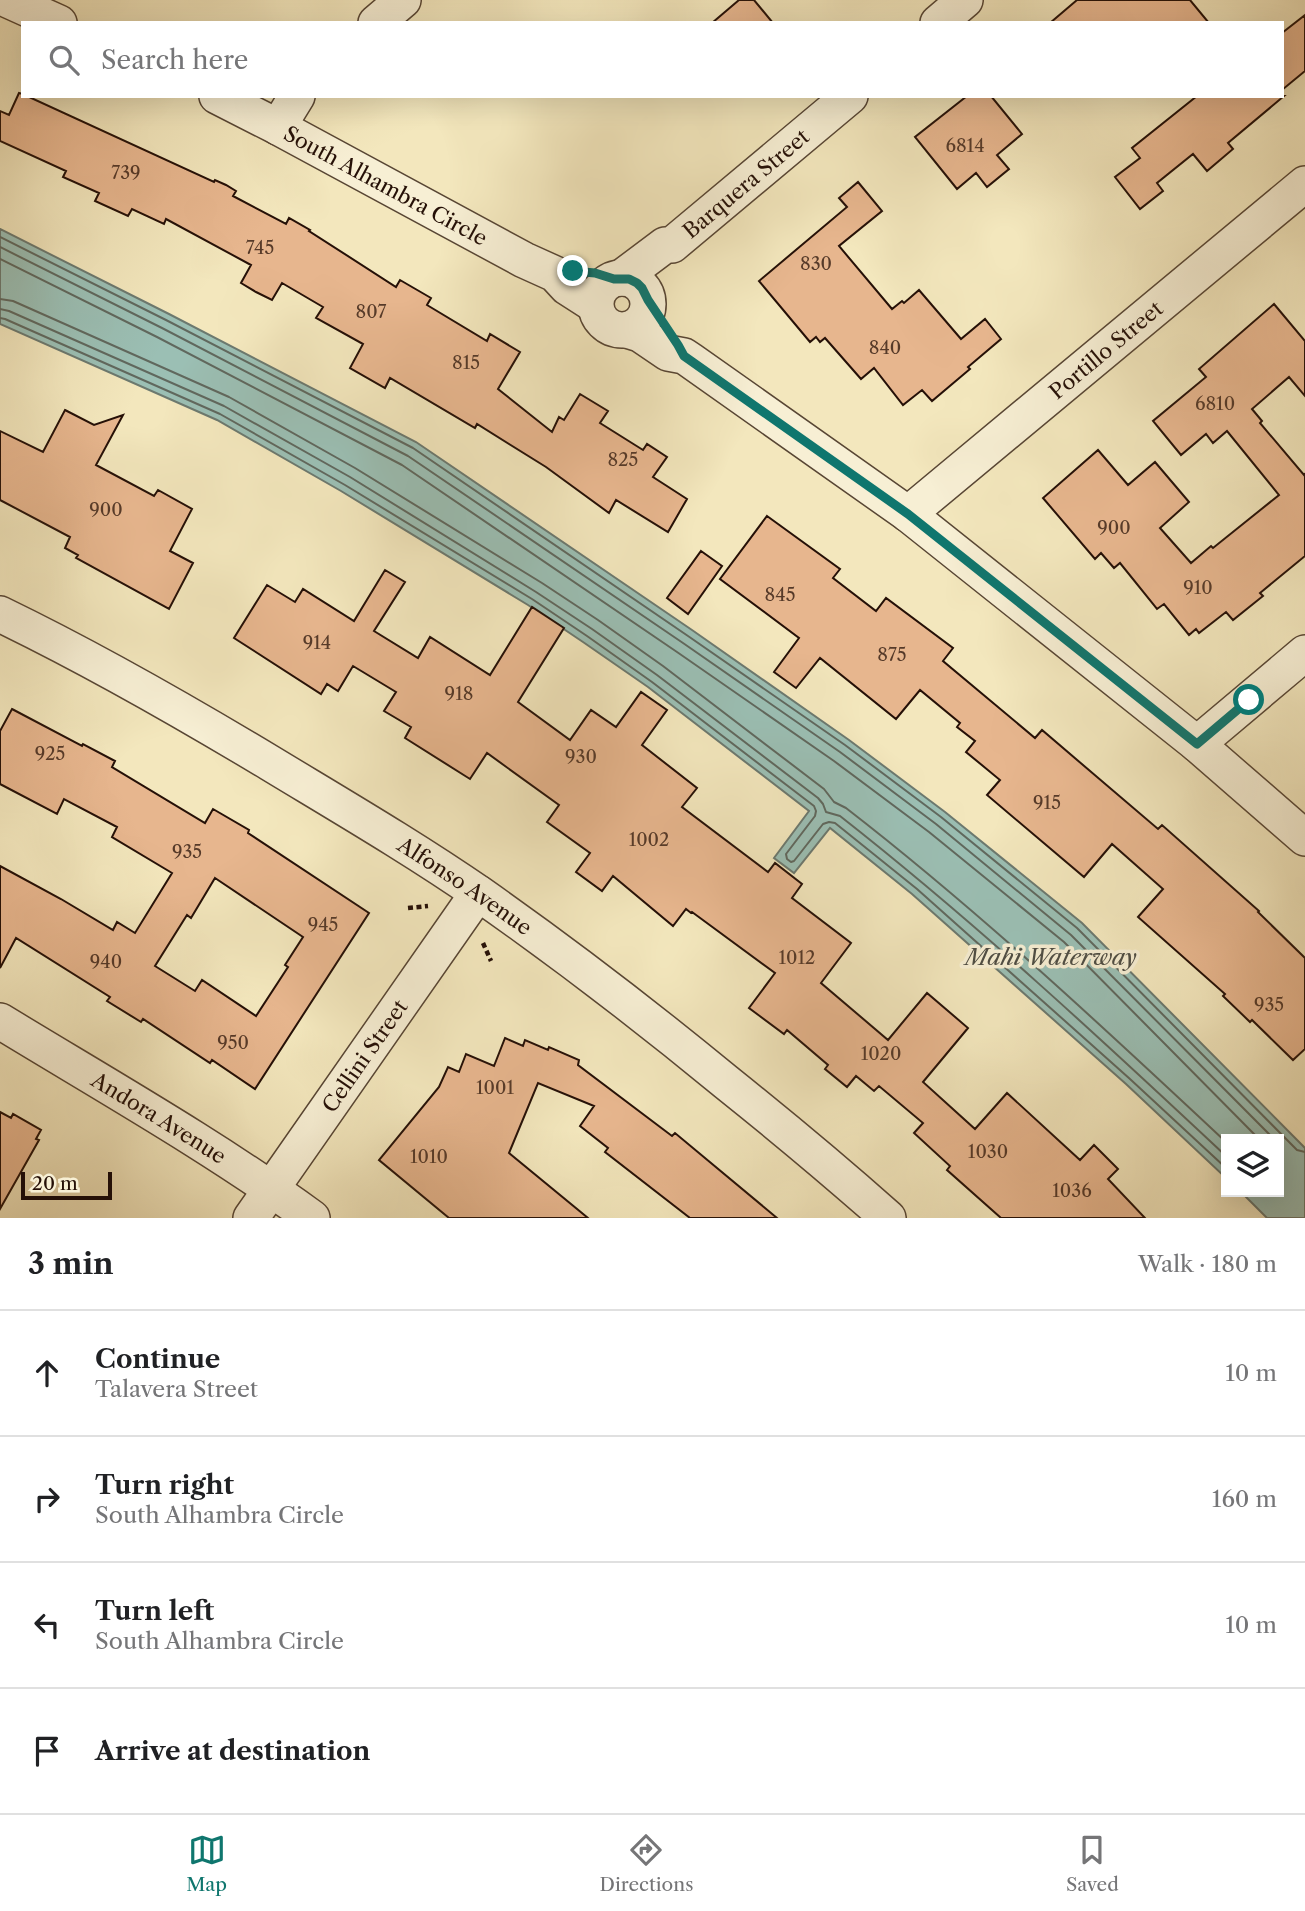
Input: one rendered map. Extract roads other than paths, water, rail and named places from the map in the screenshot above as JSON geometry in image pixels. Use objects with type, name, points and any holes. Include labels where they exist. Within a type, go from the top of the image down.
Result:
[{"type":"street","points":[[8,0],[55,21]]},
{"type":"street","points":[[378,21],[403,0]]},
{"type":"street","points":[[940,21],[965,0]]},
{"type":"street","name":"South Alhambra Circle","points":[[221,98],[555,274],[567,287],[625,291],[678,345],[684,356]]},
{"type":"street","points":[[278,127],[296,98]]},
{"type":"street","name":"Barquera Street","points":[[625,291],[665,246],[672,245],[848,98]]},
{"type":"street","name":"Portillo Street","points":[[908,514],[1305,184]]},
{"type":"street","name":"South Alhambra Circle","points":[[625,291],[596,312],[603,323],[614,329],[640,334],[668,353],[684,356],[908,514],[1197,744],[1305,838]]},
{"type":"street","name":"Alfonso Avenue","points":[[0,614],[174,706],[341,806],[478,894],[578,965],[682,1047],[812,1152],[888,1218]]},
{"type":"street","points":[[1197,744],[1305,653]]},
{"type":"street","name":"Cellini Street","points":[[251,1218],[478,894]]},
{"type":"street","name":"Andora Avenue","points":[[0,1021],[272,1189],[312,1218]]},
{"type":"water","name":"Mahi Waterway","points":[[0,229],[416,442],[692,630],[849,740],[945,812],[1082,923],[1305,1148],[1305,1218],[1267,1218],[1246,1197],[1284,1197],[1284,1134],[1221,1134],[1221,1173],[1126,1084],[912,894],[830,828],[794,873],[774,858],[809,811],[648,687],[583,642],[528,605],[341,491],[217,420],[0,324]]}]
